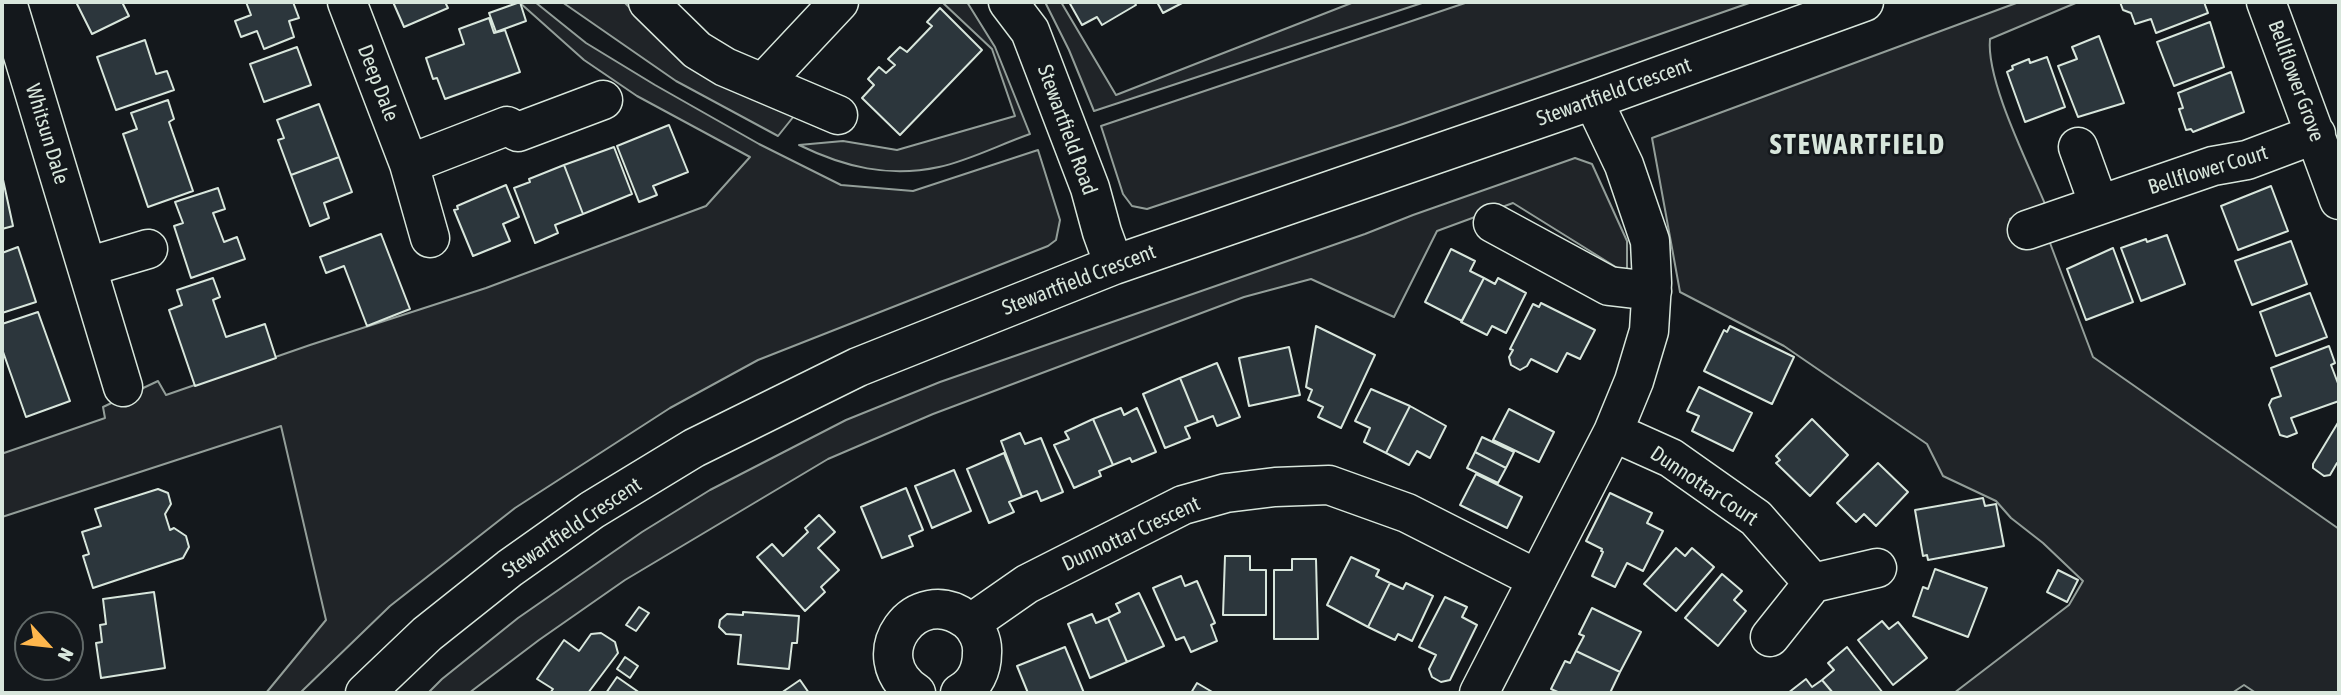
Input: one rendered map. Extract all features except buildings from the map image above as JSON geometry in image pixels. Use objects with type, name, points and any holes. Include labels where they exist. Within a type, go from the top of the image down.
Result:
[{"type":"street","name":"Whitsun Dale","points":[[7,2],[124,387]]},
{"type":"street","name":"Deep Dale","points":[[347,2],[409,164],[430,238]]},
{"type":"street","points":[[648,2],[697,50],[725,66],[838,116]]},
{"type":"street","points":[[764,82],[839,2]]},
{"type":"street","name":"Stewartfield Road","points":[[1008,2],[1030,31],[1090,188],[1114,265]]},
{"type":"street","name":"Stewartfield Crescent","points":[[365,693],[427,634],[510,568],[592,510],[694,448],[858,367],[1114,265],[1593,100],[1864,2]]},
{"type":"street","name":"Bellflower Grove","points":[[2266,2],[2339,200]]},
{"type":"street","points":[[409,164],[507,126],[518,132],[603,100]]},
{"type":"street","points":[[1479,693],[1613,432],[1634,381],[1649,331],[1652,291],[1650,241],[1624,165],[1593,100]]},
{"type":"street","name":"Bellflower Court","points":[[2027,230],[2213,166],[2247,160],[2316,134]]},
{"type":"street","points":[[2078,148],[2099,205]]},
{"type":"street","points":[[1493,223],[1609,286],[1652,291]]},
{"type":"street","points":[[87,267],[148,249]]},
{"type":"street","name":"Dunnottar Court","points":[[1613,432],[1671,458],[1756,518],[1813,583]]},
{"type":"street","name":"Dunnottar Crescent","points":[[971,623],[1027,584],[1183,505],[1226,493],[1275,487],[1329,485],[1408,513],[1537,579]]},
{"type":"street","points":[[1770,637],[1813,583],[1877,568]]},
{"type":"street","points":[[916,693],[906,687],[897,674],[893,659],[894,643],[901,628],[912,617],[926,610],[943,609],[958,614],[971,623],[983,650],[976,679],[965,692]]},
{"type":"shaded area","points":[[519,2],[535,2],[586,43],[655,85],[759,144],[841,185],[913,191],[1038,150],[1060,220],[1056,240],[1048,246],[758,360],[670,408],[515,508],[390,606],[300,693],[266,693],[326,620],[281,426],[2,517],[2,451],[4,453],[105,418],[103,407],[158,381],[166,395],[486,288],[706,206],[750,157],[637,96],[584,60]]},
{"type":"shaded area","points":[[562,2],[624,2],[671,49],[794,116],[778,136],[676,81]]},
{"type":"shaded area","points":[[942,2],[967,2],[995,47],[1030,134],[950,164],[902,171],[850,165],[799,145],[843,141],[897,150],[1015,116],[992,49]]},
{"type":"shaded area","points":[[1045,2],[1061,2],[1116,95],[1354,2],[1425,2],[1094,111],[1069,50]]},
{"type":"shaded area","points":[[1468,2],[1752,2],[1400,125],[1147,209],[1132,206],[1123,194],[1101,126]]},
{"type":"shaded area","points":[[2019,2],[2078,2],[1990,39],[2001,99],[2045,204],[2010,219],[2020,245],[2047,235],[2093,357],[2339,529],[2339,693],[2256,693],[2244,685],[2232,693],[1954,693],[2069,605],[2083,581],[2043,543],[2011,518],[1996,501],[1943,476],[1927,444],[1784,346],[1680,292],[1652,138]]},
{"type":"shaded area","points":[[1575,158],[1592,164],[1627,241],[1627,274],[1513,203],[1437,231],[1394,317],[1311,279],[1244,297],[933,414],[828,459],[625,580],[469,693],[428,693],[518,618],[642,532],[710,490],[846,420],[940,382]]},
{"type":"district","name":"STEWARTFIELD","points":[[1858,145]]}]
